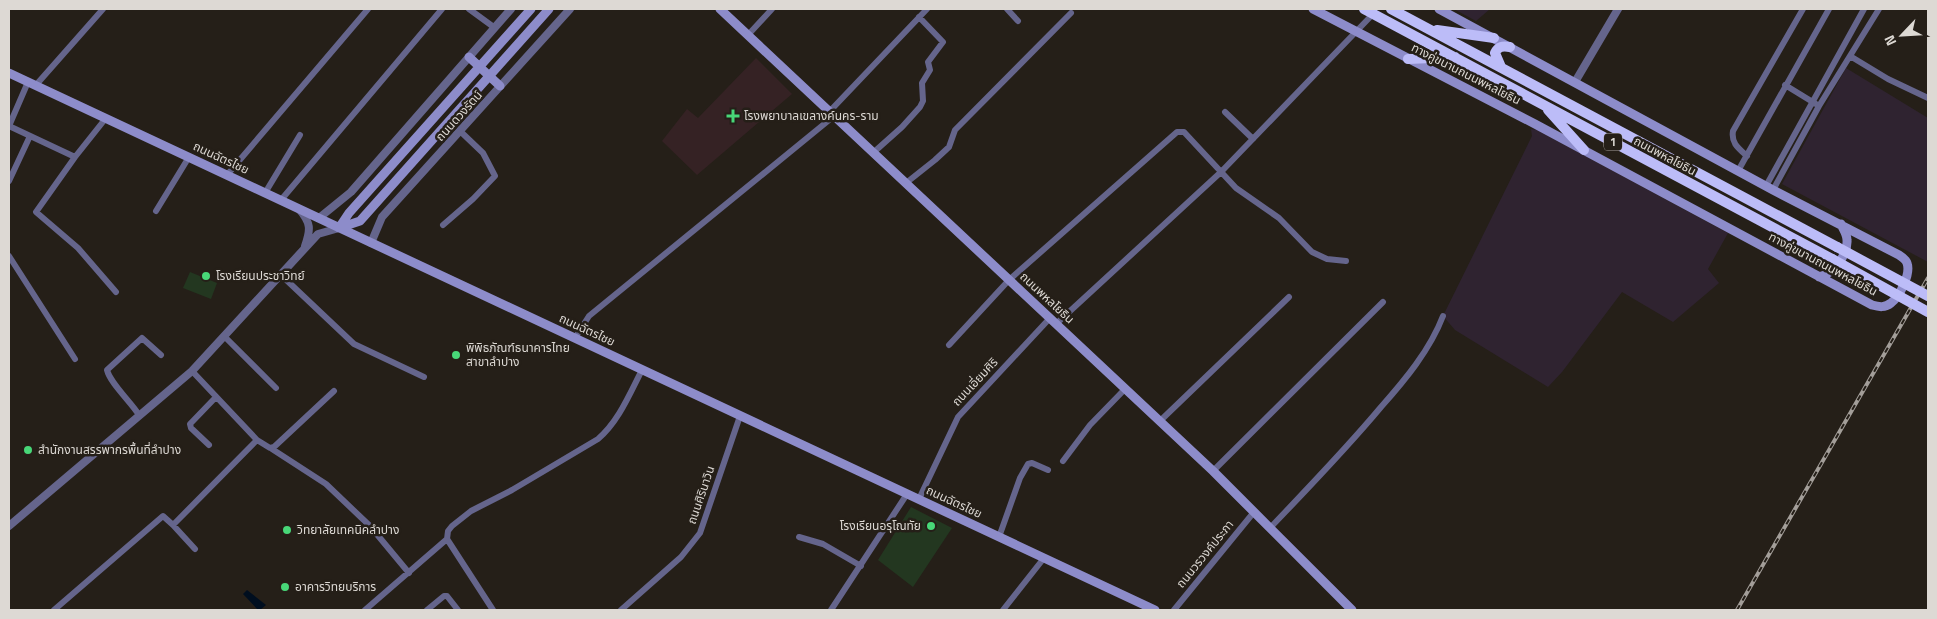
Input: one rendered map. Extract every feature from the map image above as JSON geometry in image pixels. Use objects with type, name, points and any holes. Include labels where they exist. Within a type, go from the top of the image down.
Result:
[{"type":"highway","name":"ถนนพหลโยธิน","points":[[1392,9],[1928,296]]},
{"type":"highway","name":"ถนนพหลโยธิน","points":[[1371,10],[1928,312]]},
{"type":"highway","points":[[1429,28],[1494,38]]},
{"type":"highway","points":[[1502,67],[1495,53],[1504,46],[1510,47]]},
{"type":"highway","points":[[1412,61],[1456,57]]},
{"type":"highway","points":[[1542,104],[1584,150]]},
{"type":"main road","points":[[339,228],[349,213],[531,9]]},
{"type":"main road","points":[[339,228],[360,221],[549,9]]},
{"type":"main road","name":"ถนนพหลโยธิน","points":[[720,9],[1213,470],[1352,610]]},
{"type":"main road","name":"ทางคู่ขนานถนนพหลโยธิน","points":[[1314,9],[1584,150],[1872,305],[1882,307],[1891,303],[1901,290],[1908,270],[1907,262],[1899,255],[1769,188],[1440,9]]},
{"type":"main road","points":[[469,57],[500,86]]},
{"type":"main road","name":"ถนนฉัตรไชย","points":[[9,72],[1155,610]]},
{"type":"main road","points":[[1819,277],[1828,274],[1836,268],[1847,245],[1846,235],[1840,224]]},
{"type":"street","points":[[75,157],[9,126],[32,84],[103,9]]},
{"type":"street","points":[[227,175],[368,9]]},
{"type":"street","points":[[281,200],[442,9]]},
{"type":"street","points":[[469,9],[494,28]]},
{"type":"street","points":[[319,218],[351,192],[511,9]]},
{"type":"street","name":"ถนนดวงรัตน์","points":[[371,243],[382,218],[570,9]]},
{"type":"street","points":[[748,35],[772,9]]},
{"type":"street","points":[[575,338],[590,316],[832,113],[927,9]]},
{"type":"street","points":[[1007,9],[1018,21]]},
{"type":"street","points":[[1575,82],[1618,9]]},
{"type":"street","points":[[1747,156],[1733,141],[1733,131],[1803,9]]},
{"type":"street","points":[[1738,171],[1829,9]]},
{"type":"street","points":[[1769,188],[1812,102],[1864,9]]},
{"type":"street","name":"ถนนเอี่ยมศิริ","points":[[919,499],[958,418],[1053,321],[1221,172],[1357,32],[1371,10]]},
{"type":"street","points":[[1769,188],[1850,56],[1875,10]]},
{"type":"street","points":[[906,183],[949,147],[955,130],[1071,13]]},
{"type":"street","points":[[874,152],[902,127],[920,107],[923,101],[922,83],[930,70],[928,62],[943,42],[919,17]]},
{"type":"street","points":[[1850,56],[1888,79],[1928,98]]},
{"type":"street","points":[[1785,85],[1819,106]]},
{"type":"street","points":[[1225,112],[1254,139]]},
{"type":"street","points":[[106,118],[75,157],[36,212],[78,248],[116,292]]},
{"type":"street","points":[[443,224],[495,176],[482,153],[460,131]]},
{"type":"street","points":[[949,345],[1009,280],[1177,132],[1184,132],[1236,188],[1290,228],[1312,252],[1327,259],[1346,261]]},
{"type":"street","points":[[265,193],[300,135]]},
{"type":"street","points":[[9,181],[30,136]]},
{"type":"street","points":[[156,211],[189,157]]},
{"type":"street","points":[[298,208],[304,216],[310,231],[304,248]]},
{"type":"street","points":[[9,526],[192,370],[318,234],[339,228]]},
{"type":"street","points":[[9,256],[75,359]]},
{"type":"street","points":[[280,274],[354,344],[424,377]]},
{"type":"street","points":[[1160,421],[1289,297]]},
{"type":"street","points":[[1213,470],[1383,302]]},
{"type":"street","points":[[1270,528],[1358,436],[1407,376],[1429,344],[1443,316]]},
{"type":"street","points":[[224,336],[276,388]]},
{"type":"street","points":[[139,415],[109,376],[107,370],[142,338],[161,355]]},
{"type":"street","points":[[192,370],[257,440],[326,484],[370,526],[409,573]]},
{"type":"street","points":[[493,610],[447,539],[448,531],[471,511],[512,490],[598,439],[605,433],[626,402],[642,370]]},
{"type":"street","points":[[1063,461],[1090,425],[1125,389]]},
{"type":"street","points":[[272,449],[334,391]]},
{"type":"street","points":[[209,445],[190,424],[216,398]]},
{"type":"street","name":"ถนนศิรินาวิน","points":[[621,610],[681,557],[700,533],[740,416]]},
{"type":"street","points":[[173,525],[257,440]]},
{"type":"street","points":[[999,537],[1014,494],[1028,463],[1048,470]]},
{"type":"street","points":[[831,610],[908,494]]},
{"type":"street","name":"ถนนวรวงค์ประภา","points":[[1174,610],[1254,512]]},
{"type":"street","points":[[54,610],[163,516],[195,550]]},
{"type":"street","points":[[799,538],[823,544],[861,566]]},
{"type":"street","points":[[365,610],[447,539]]},
{"type":"street","points":[[1003,610],[1044,558]]},
{"type":"street","points":[[428,610],[444,596],[448,596],[458,610]]},
{"type":"shaded area","points":[[1454,9],[1490,9],[1476,21]]},
{"type":"shaded area","name":"โรงพยาบาลเขลางค์นคร-ราม","points":[[756,58],[792,94],[697,175],[662,141],[687,109],[698,118]]},
{"type":"shaded area","points":[[1846,68],[1928,118],[1928,262],[1782,184]]},
{"type":"shaded area","points":[[1531,129],[1537,130],[1728,233],[1708,269],[1719,283],[1673,322],[1622,292],[1562,372],[1548,387],[1455,330],[1443,316],[1532,136]]},
{"type":"green space","points":[[190,272],[217,283],[211,299],[183,288]]},
{"type":"green space","points":[[911,507],[952,528],[913,587],[878,560]]},
{"type":"water","points":[[247,590],[266,605],[258,610],[243,594]]},
{"type":"railway","points":[[1737,610],[1928,278]]},
{"type":"place","name":"โรงพยาบาลเขลางค์นคร-ราม","points":[[733,116]]},
{"type":"place","name":"โรงเรียนประชาวิทย์","points":[[206,276]]},
{"type":"place","name":"พิพิธภัณฑ์ธนาคารไทย สาขาลำปาง","points":[[456,355]]},
{"type":"place","name":"สำนักงานสรรพากรพื้นที่ลำปาง","points":[[28,450]]},
{"type":"place","name":"โรงเรียนอรุโณทัย","points":[[931,526]]},
{"type":"place","name":"วิทยาลัยเทคนิคลำปาง","points":[[287,530]]},
{"type":"place","name":"อาคารวิทยบริการ","points":[[285,587]]}]
